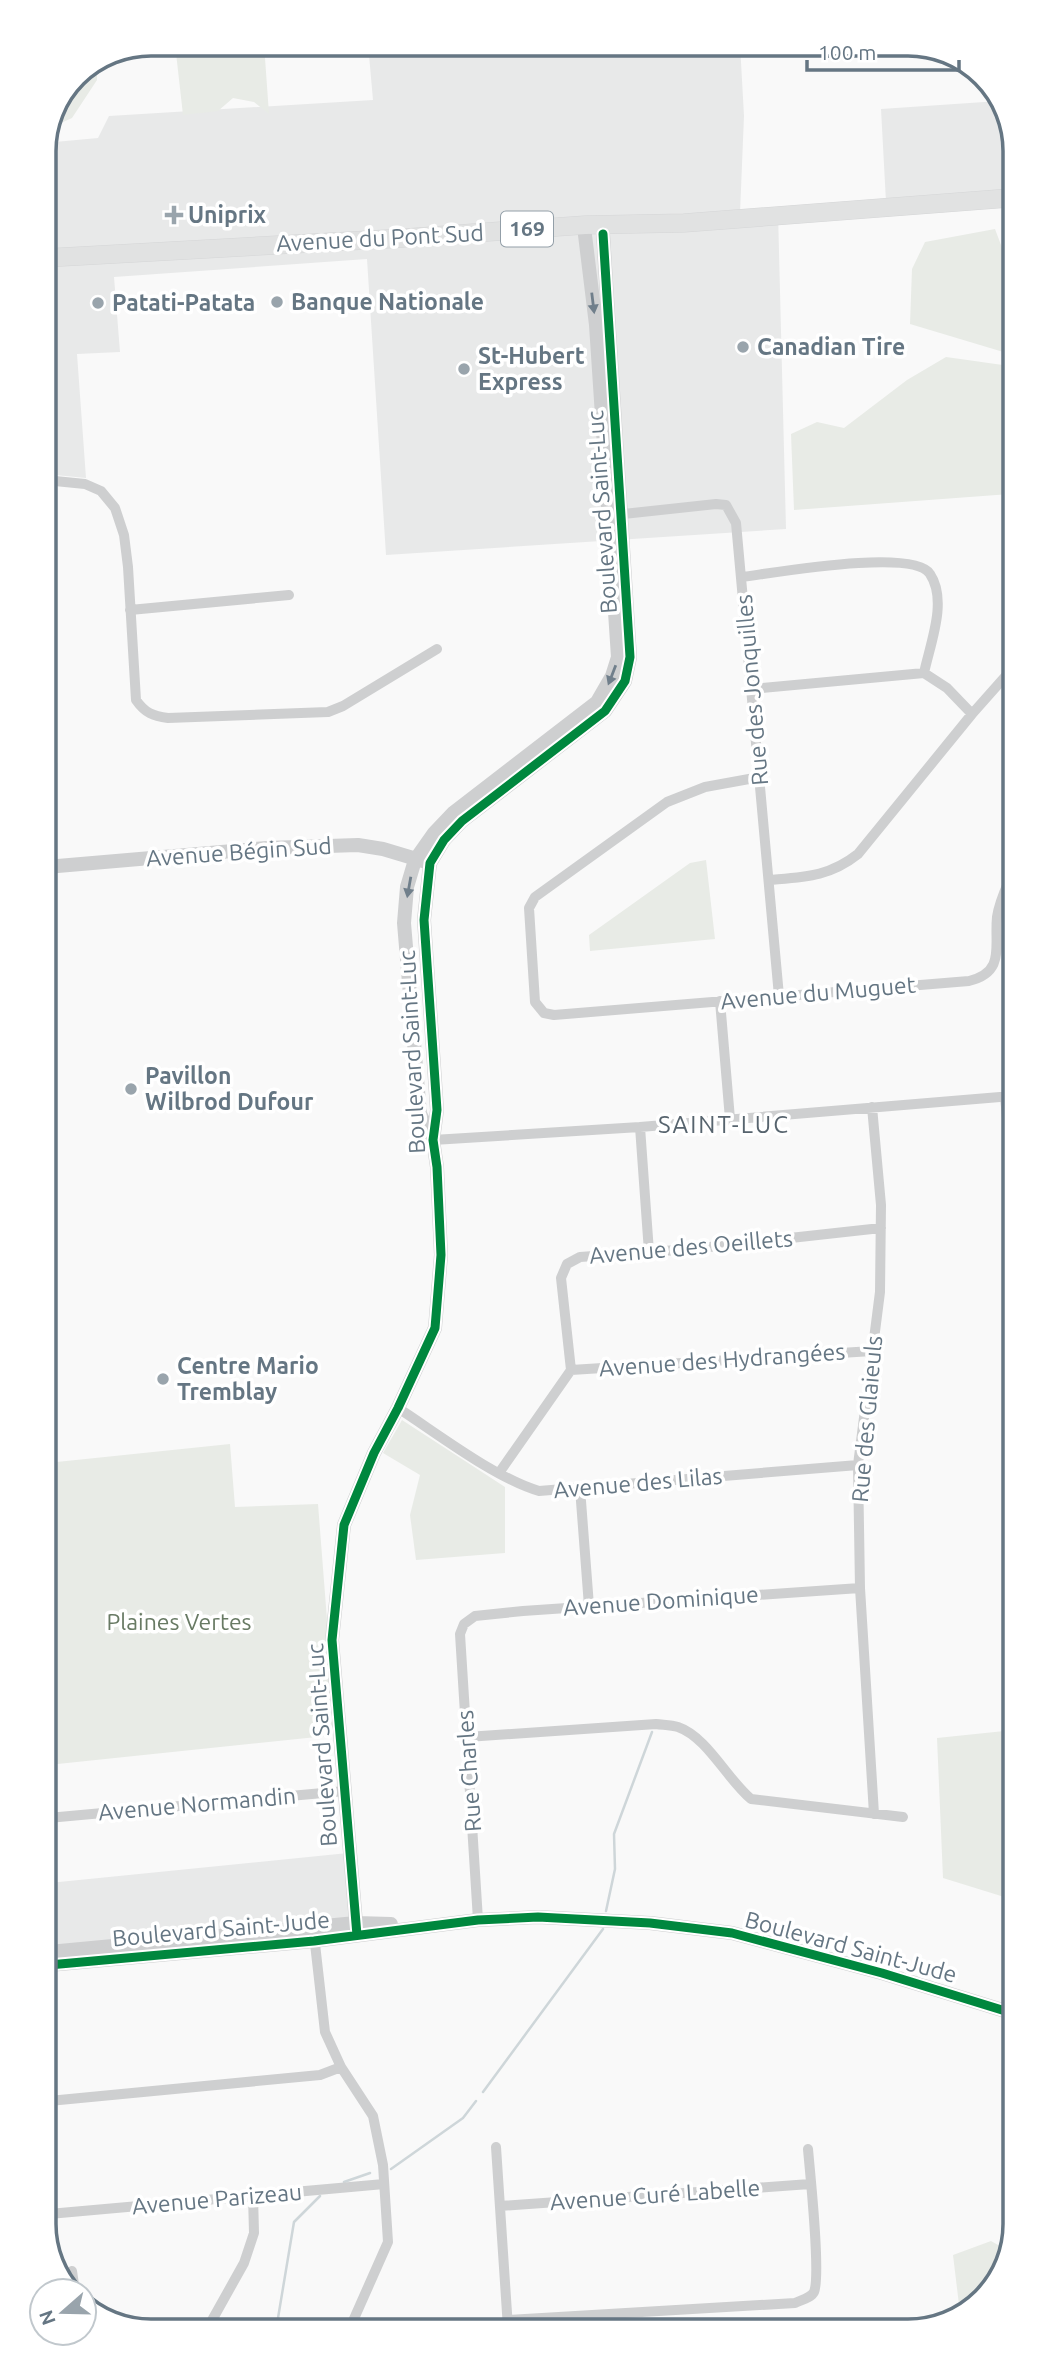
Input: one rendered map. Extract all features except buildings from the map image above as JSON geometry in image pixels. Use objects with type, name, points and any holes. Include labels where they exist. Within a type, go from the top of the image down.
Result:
[{"type":"main road","name":"Avenue du Pont Sud","points":[[56,257],[585,225],[684,223],[1003,199]]},
{"type":"main road","name":"Avenue du Pont Sud","points":[[56,269],[872,220],[1003,210]]},
{"type":"street","name":"Boulevard Saint-Luc","points":[[357,1929],[332,1640],[344,1525],[374,1453],[435,1328],[441,1255],[437,1167],[433,1140],[437,1110],[424,920],[430,863],[444,841],[462,821],[604,712],[625,681],[630,646],[596,325],[594,235]]},
{"type":"street","points":[[56,481],[85,484],[101,491],[115,508],[124,534],[136,700],[142,709],[153,716],[168,718],[328,712],[343,706],[436,649]]},
{"type":"street","name":"Rue des Jonquilles","points":[[615,515],[726,505],[736,523],[779,996]]},
{"type":"street","name":"Boulevard Saint-Luc","points":[[433,1140],[420,1114],[404,923],[407,887],[415,860],[453,813],[597,702],[606,689],[618,656],[615,515]]},
{"type":"street","points":[[742,576],[869,561],[915,563],[929,571],[936,587],[937,608],[924,673]]},
{"type":"street","points":[[130,610],[289,595]]},
{"type":"street","points":[[752,689],[924,673],[947,688],[972,714]]},
{"type":"street","points":[[769,880],[826,873],[842,866],[858,854],[1003,679]]},
{"type":"street","name":"Avenue du Muguet","points":[[760,777],[705,787],[667,802],[535,897],[529,908],[535,1002],[544,1013],[554,1015],[982,978],[990,971],[998,950],[996,932],[1003,896]]},
{"type":"street","name":"Avenue Bégin Sud","points":[[56,866],[267,848],[358,845],[383,849],[430,863]]},
{"type":"street","points":[[720,1001],[730,1119]]},
{"type":"street","points":[[433,1140],[640,1127],[1003,1096]]},
{"type":"street","name":"Rue des Glaieuls","points":[[872,1107],[881,1228],[880,1292],[858,1465],[860,1588],[874,1814]]},
{"type":"street","points":[[640,1127],[649,1252]]},
{"type":"street","name":"Avenue des Oeillets","points":[[571,1370],[561,1278],[567,1264],[580,1257],[881,1228]]},
{"type":"street","name":"Avenue des Hydrangées","points":[[571,1370],[872,1351]]},
{"type":"street","points":[[499,1473],[571,1370]]},
{"type":"street","name":"Avenue des Lilas","points":[[398,1408],[499,1473],[522,1486],[539,1491],[858,1465]]},
{"type":"street","points":[[580,1488],[589,1606]]},
{"type":"street","name":"Avenue Dominique","points":[[464,1624],[475,1616],[860,1588]]},
{"type":"street","name":"Rue Charles","points":[[464,1624],[460,1634],[478,1920]]},
{"type":"street","points":[[467,1737],[656,1724],[678,1728],[694,1736],[738,1789],[751,1799],[903,1817]]},
{"type":"street","name":"Avenue Normandin","points":[[56,1817],[345,1791]]},
{"type":"street","name":"Boulevard Saint-Jude","points":[[56,1964],[357,1929],[538,1917],[650,1923],[732,1934],[882,1973],[1003,2010]]},
{"type":"street","points":[[314,1934],[325,2032],[341,2067],[373,2116],[383,2165],[388,2242],[354,2319]]},
{"type":"street","name":"Boulevard Saint-Jude","points":[[56,1952],[314,1934]]},
{"type":"street","points":[[56,2100],[320,2076],[341,2067]]},
{"type":"street","points":[[496,2147],[507,2319]]},
{"type":"street","points":[[576,2319],[795,2303],[809,2297],[814,2291],[816,2268],[808,2149]]},
{"type":"street","name":"Avenue Parizeau","points":[[56,2213],[384,2184]]},
{"type":"street","name":"Avenue Curé Labelle","points":[[500,2206],[810,2184]]},
{"type":"street","points":[[212,2319],[244,2263],[254,2233],[253,2195]]},
{"type":"street","points":[[72,2272],[73,2277]]},
{"type":"shaded area","points":[[369,56],[741,56],[744,116],[740,213],[778,212],[786,529],[386,555],[367,259],[114,277],[120,352],[77,354],[86,478],[56,475],[56,142],[98,138],[109,116],[373,100]]},
{"type":"shaded area","points":[[988,102],[998,120],[1002,138],[1003,195],[886,202],[881,109]]},
{"type":"shaded area","points":[[348,1853],[354,1921],[56,1948],[56,1882]]},
{"type":"green space","points":[[176,56],[265,56],[269,114],[254,102],[233,98],[218,111],[183,115]]},
{"type":"green space","points":[[97,73],[97,80],[72,118],[60,123],[76,93]]},
{"type":"green space","points":[[995,229],[1003,250],[1003,352],[910,324],[912,269],[925,242]]},
{"type":"green space","points":[[946,357],[1003,365],[1003,495],[794,510],[791,434],[817,422],[844,428],[907,380]]},
{"type":"green space","points":[[706,860],[715,939],[590,951],[589,935],[690,863]]},
{"type":"green space","points":[[402,1420],[505,1487],[505,1553],[416,1560],[410,1515],[420,1475],[383,1453]]},
{"type":"green space","name":"Plaines Vertes","points":[[230,1444],[235,1507],[318,1504],[336,1735],[56,1764],[56,1462]]},
{"type":"green space","points":[[1003,1731],[1003,1897],[943,1878],[937,1738]]},
{"type":"green space","points":[[991,2241],[1000,2246],[983,2282],[959,2304],[953,2255]]},
{"type":"waterway","points":[[606,1911],[615,1869],[614,1834],[652,1732]]},
{"type":"waterway","points":[[483,2092],[603,1929]]},
{"type":"waterway","points":[[391,2169],[463,2118],[476,2101]]},
{"type":"waterway","points":[[344,2182],[370,2173]]},
{"type":"waterway","points":[[278,2319],[294,2222],[320,2196]]},
{"type":"cycle path","points":[[357,1935],[332,1640],[344,1525],[374,1453],[435,1328],[441,1255],[437,1167],[433,1140],[437,1110],[424,920],[430,863],[444,840],[462,821],[605,711],[625,681],[630,657],[603,234]]},
{"type":"cycle path","points":[[56,1964],[314,1941],[478,1920],[538,1917],[650,1923],[732,1933],[882,1973],[1003,2010]]},
{"type":"place","name":"Uniprix","points":[[174,215]]},
{"type":"place","name":"Banque Nationale","points":[[277,302]]},
{"type":"place","name":"Patati-Patata","points":[[98,303]]},
{"type":"place","name":"Canadian Tire","points":[[743,347]]},
{"type":"place","name":"St-Hubert Express","points":[[464,369]]},
{"type":"place","name":"Pavillon Wilbrod Dufour","points":[[131,1089]]},
{"type":"place","name":"Centre Mario Tremblay","points":[[163,1379]]},
{"type":"district","name":"SAINT-LUC","points":[[724,1125]]}]
